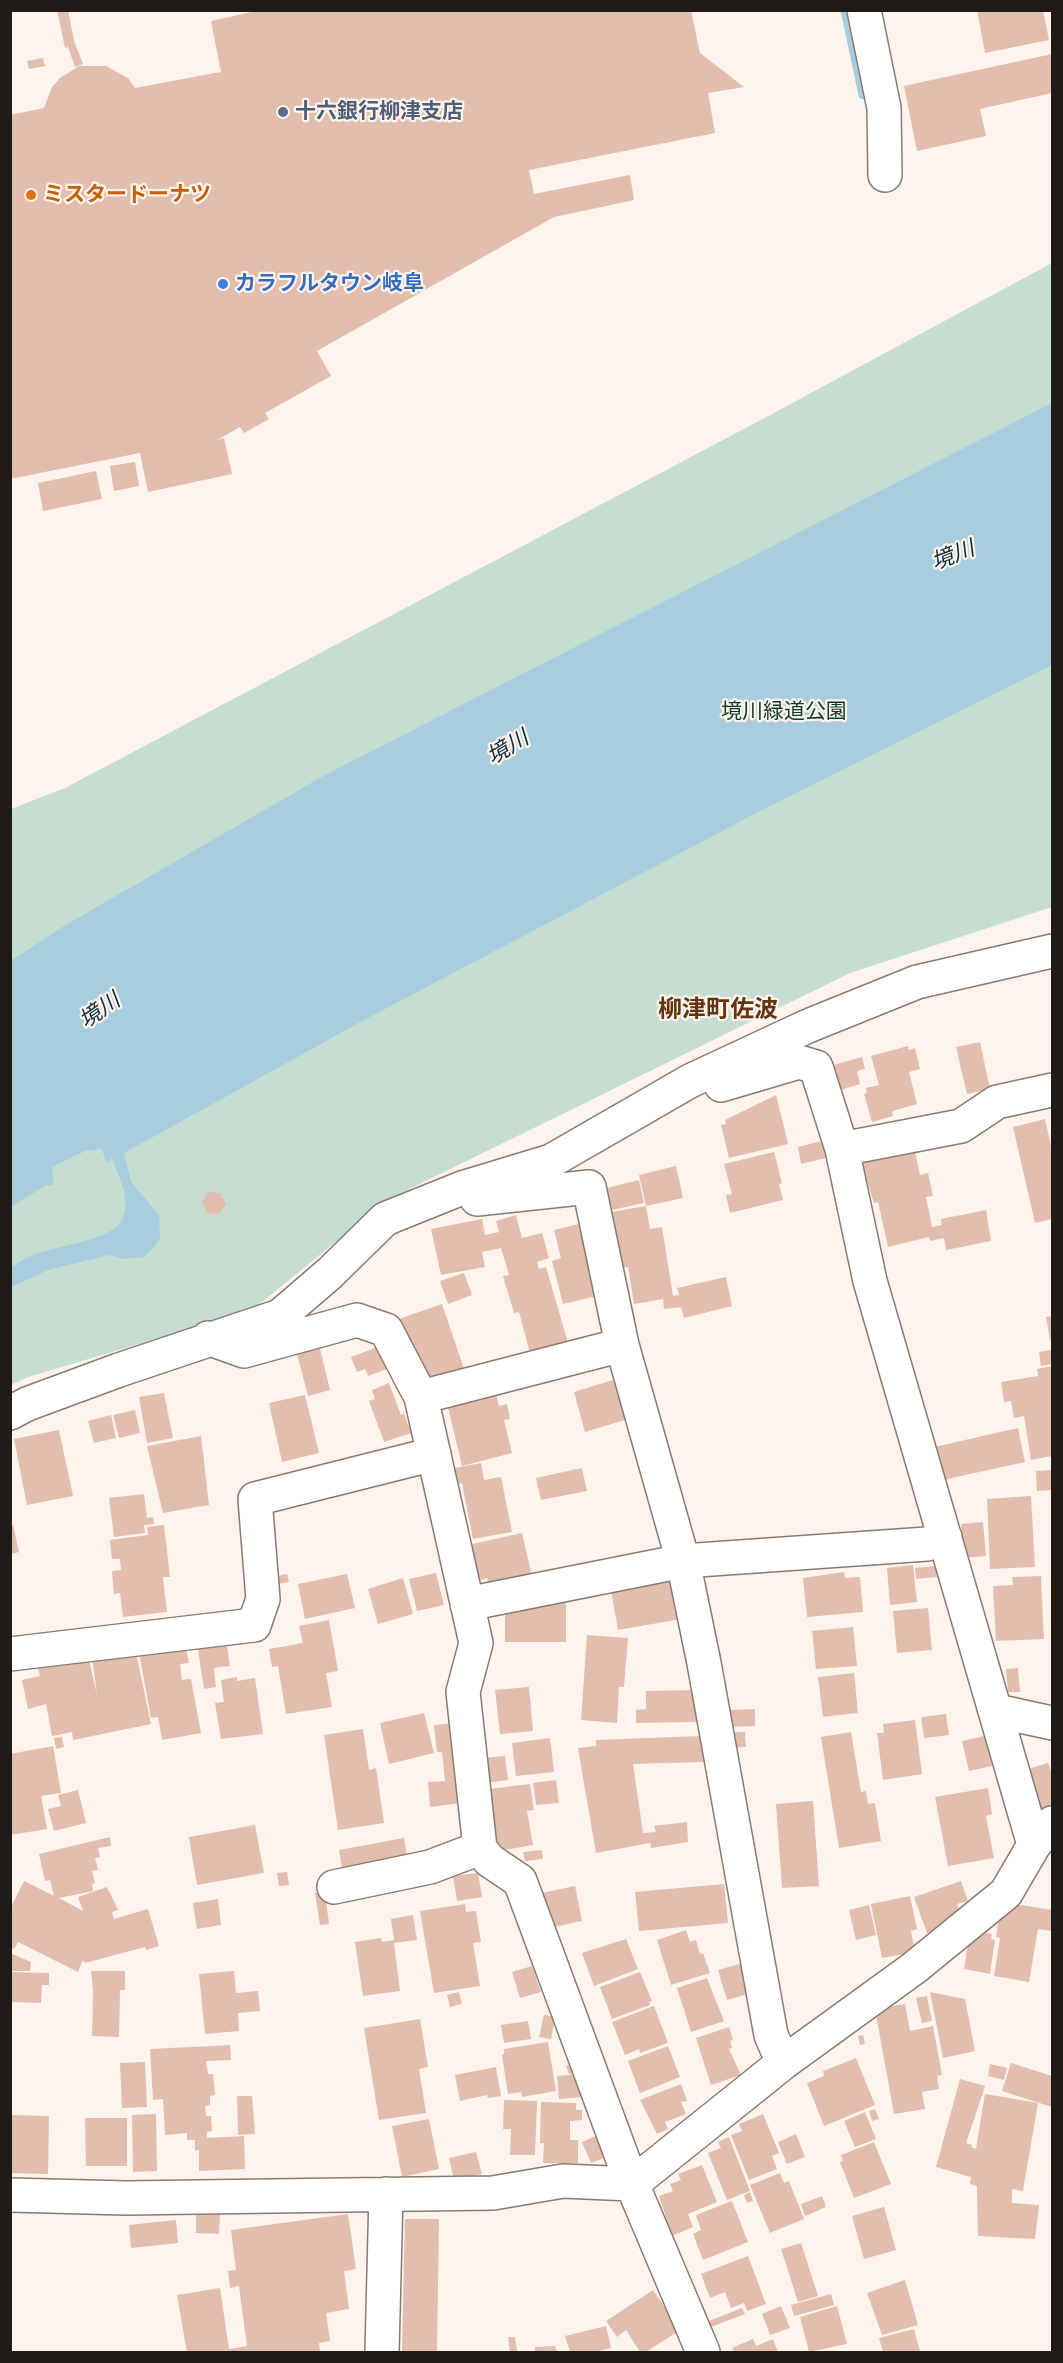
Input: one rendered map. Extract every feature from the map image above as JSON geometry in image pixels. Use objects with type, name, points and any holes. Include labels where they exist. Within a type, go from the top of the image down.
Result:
[{"type":"street","points":[[864,10],[884,108],[885,174]]},
{"type":"street","points":[[10,1413],[37,1400],[208,1338],[280,1316],[330,1273],[385,1219],[462,1188],[551,1161],[690,1081],[808,1026],[917,982],[1053,951]]},
{"type":"street","points":[[10,2195],[126,2198],[493,2193],[563,2181],[632,2184],[783,2063],[914,1968],[1006,1893],[1043,1834],[997,1711],[945,1537],[870,1281],[842,1149],[816,1067],[799,1062],[693,1093],[690,1081]]},
{"type":"street","points":[[842,1149],[961,1126],[997,1102],[1053,1090]]},
{"type":"street","points":[[462,1188],[475,1199],[589,1187],[622,1345],[683,1562],[704,1663],[771,2035],[783,2063]]},
{"type":"street","points":[[208,1338],[244,1351],[357,1320],[386,1330],[421,1397],[476,1643],[463,1692],[480,1848],[489,1860],[520,1881],[632,2184],[703,2352]]},
{"type":"street","points":[[421,1397],[622,1345]]},
{"type":"street","points":[[10,1654],[254,1625],[263,1599],[255,1499],[434,1454]]},
{"type":"street","points":[[467,1604],[683,1562],[927,1544],[945,1537]]},
{"type":"street","points":[[997,1711],[1053,1723]]},
{"type":"street","points":[[334,1887],[430,1866],[480,1848]]},
{"type":"street","points":[[382,2352],[386,2194]]},
{"type":"green space","name":"境川緑道公園","points":[[1052,263],[1052,907],[850,973],[387,1200],[251,1311],[28,1377],[11,1385],[11,809],[65,788],[757,422]]},
{"type":"water","name":"境川","points":[[1052,403],[1052,665],[762,810],[364,1020],[124,1153],[131,1182],[159,1215],[160,1238],[153,1248],[144,1257],[124,1259],[109,1255],[48,1270],[11,1287],[11,1267],[35,1254],[86,1241],[109,1232],[123,1218],[126,1203],[121,1180],[112,1159],[106,1162],[102,1149],[85,1151],[52,1167],[54,1182],[52,1185],[46,1185],[11,1207],[11,961],[64,926],[325,775]]},
{"type":"building","points":[[57,10],[68,10],[74,41],[83,64],[75,67],[68,47],[65,48]]},
{"type":"building","name":"カラフルタウン岐阜","points":[[261,10],[691,10],[700,53],[744,87],[708,93],[715,133],[529,170],[534,194],[630,175],[634,200],[554,217],[317,351],[331,376],[265,413],[269,419],[244,433],[240,427],[217,440],[224,438],[232,474],[148,492],[140,453],[10,479],[10,115],[44,108],[52,87],[60,78],[79,66],[106,66],[128,78],[135,88],[221,72],[211,21]]},
{"type":"building","points":[[977,10],[1043,10],[1049,40],[985,53]]},
{"type":"building","points":[[1052,54],[1052,93],[980,109],[986,136],[917,151],[904,86]]},
{"type":"building","points":[[43,58],[45,66],[29,69],[27,61]]},
{"type":"building","points":[[135,462],[139,486],[114,491],[110,466]]},
{"type":"building","points":[[96,471],[102,499],[43,511],[38,483]]},
{"type":"building","points":[[980,1042],[990,1089],[967,1094],[956,1047]]},
{"type":"building","points":[[908,1046],[909,1050],[915,1048],[920,1069],[909,1072],[917,1104],[892,1112],[893,1116],[872,1122],[864,1094],[867,1093],[866,1088],[879,1085],[871,1056]]},
{"type":"building","points":[[862,1057],[865,1069],[857,1071],[860,1084],[837,1091],[830,1066]]},
{"type":"building","points":[[776,1095],[788,1144],[729,1158],[721,1125],[726,1124],[725,1120]]},
{"type":"building","points":[[1045,1119],[1052,1151],[1052,1219],[1035,1223],[1013,1127]]},
{"type":"building","points":[[822,1141],[826,1158],[801,1164],[798,1147]]},
{"type":"building","points":[[914,1147],[920,1175],[928,1173],[933,1196],[926,1197],[932,1227],[942,1225],[941,1219],[986,1210],[991,1241],[946,1250],[944,1238],[930,1241],[929,1237],[888,1247],[878,1202],[874,1203],[860,1159]]},
{"type":"building","points":[[774,1152],[782,1183],[779,1184],[783,1200],[730,1213],[726,1195],[732,1194],[724,1164]]},
{"type":"building","points":[[676,1166],[683,1198],[646,1206],[639,1175]]},
{"type":"building","points":[[639,1180],[644,1203],[612,1210],[607,1188]]},
{"type":"building","points":[[208,1192],[220,1193],[226,1204],[219,1214],[207,1213],[202,1202]]},
{"type":"building","points":[[646,1206],[650,1229],[662,1227],[673,1296],[679,1295],[677,1288],[726,1277],[732,1306],[684,1318],[681,1307],[664,1309],[663,1299],[634,1304],[628,1267],[621,1268],[612,1212]]},
{"type":"building","points":[[516,1215],[522,1238],[542,1233],[549,1258],[537,1262],[539,1269],[546,1267],[568,1343],[530,1353],[519,1312],[514,1313],[503,1276],[509,1275],[501,1248],[482,1252],[485,1267],[441,1275],[431,1229],[482,1219],[485,1235],[499,1232],[496,1221]]},
{"type":"building","points":[[583,1223],[597,1296],[563,1304],[552,1261],[561,1258],[554,1230]]},
{"type":"building","points":[[464,1273],[472,1295],[448,1304],[440,1281]]},
{"type":"building","points":[[442,1304],[464,1369],[422,1383],[396,1320]]},
{"type":"building","points":[[1052,1316],[1052,1340],[1050,1340],[1046,1317]]},
{"type":"building","points":[[319,1345],[330,1390],[308,1396],[296,1350]]},
{"type":"building","points":[[383,1345],[392,1367],[368,1376],[365,1369],[357,1372],[351,1357]]},
{"type":"building","points":[[1052,1350],[1052,1364],[1041,1366],[1039,1352]]},
{"type":"building","points":[[1052,1366],[1052,1456],[1031,1460],[1024,1416],[1014,1418],[1011,1401],[1004,1402],[1001,1382],[1038,1376],[1037,1369]]},
{"type":"building","points":[[613,1380],[616,1390],[620,1389],[628,1419],[585,1432],[574,1392]]},
{"type":"building","points":[[389,1383],[401,1415],[404,1413],[411,1433],[384,1442],[369,1401],[375,1399],[372,1390]]},
{"type":"building","points":[[495,1391],[499,1406],[507,1404],[510,1419],[504,1420],[512,1453],[462,1466],[447,1403]]},
{"type":"building","points":[[164,1393],[173,1438],[147,1443],[139,1397]]},
{"type":"building","points":[[305,1395],[319,1453],[282,1462],[269,1403]]},
{"type":"building","points":[[135,1410],[140,1433],[119,1438],[113,1415]]},
{"type":"building","points":[[111,1415],[116,1438],[94,1443],[88,1421]]},
{"type":"building","points":[[1018,1428],[1025,1462],[938,1481],[930,1448]]},
{"type":"building","points":[[59,1430],[73,1496],[27,1505],[14,1439]]},
{"type":"building","points":[[201,1436],[209,1505],[163,1513],[147,1446]]},
{"type":"building","points":[[481,1463],[484,1480],[501,1477],[512,1532],[473,1539],[462,1483],[459,1484],[455,1468]]},
{"type":"building","points":[[582,1468],[587,1491],[541,1500],[536,1478]]},
{"type":"building","points":[[1052,1470],[1052,1490],[1037,1491],[1036,1471]]},
{"type":"building","points":[[144,1494],[147,1518],[153,1517],[154,1524],[144,1525],[145,1533],[114,1537],[109,1498]]},
{"type":"building","points":[[1031,1496],[1035,1567],[990,1569],[987,1499]]},
{"type":"building","points":[[983,1522],[986,1556],[963,1558],[961,1524]]},
{"type":"building","points":[[10,1525],[13,1525],[19,1552],[10,1554]]},
{"type":"building","points":[[164,1525],[170,1577],[163,1577],[167,1612],[123,1617],[120,1593],[114,1594],[112,1571],[121,1570],[120,1559],[112,1559],[110,1540],[148,1535],[147,1527]]},
{"type":"building","points":[[522,1533],[532,1577],[489,1586],[487,1578],[480,1580],[472,1544]]},
{"type":"building","points":[[913,1565],[917,1602],[890,1605],[887,1568]]},
{"type":"building","points":[[936,1566],[937,1577],[916,1579],[915,1568]]},
{"type":"building","points":[[844,1572],[845,1578],[860,1577],[863,1612],[807,1617],[803,1578]]},
{"type":"building","points":[[436,1573],[444,1605],[417,1611],[409,1579]]},
{"type":"building","points":[[287,1574],[289,1582],[278,1584],[277,1576]]},
{"type":"building","points":[[347,1574],[355,1608],[305,1619],[298,1584]]},
{"type":"building","points":[[1041,1576],[1044,1639],[996,1641],[993,1586],[1013,1585],[1012,1577]]},
{"type":"building","points":[[403,1578],[413,1614],[378,1624],[368,1589]]},
{"type":"building","points":[[674,1579],[681,1619],[618,1630],[611,1590]]},
{"type":"building","points":[[505,1603],[566,1603],[566,1642],[505,1642]]},
{"type":"building","points":[[928,1608],[932,1650],[897,1653],[893,1611]]},
{"type":"building","points":[[329,1620],[338,1671],[326,1673],[332,1707],[286,1714],[278,1666],[272,1667],[269,1649],[303,1643],[299,1626]]},
{"type":"building","points":[[853,1627],[857,1666],[816,1669],[812,1631]]},
{"type":"building","points":[[587,1635],[628,1638],[624,1687],[619,1687],[617,1723],[581,1720]]},
{"type":"building","points":[[184,1638],[189,1663],[180,1664],[182,1680],[191,1679],[201,1733],[162,1740],[158,1717],[151,1718],[138,1647]]},
{"type":"building","points":[[226,1639],[230,1666],[214,1668],[216,1687],[204,1689],[197,1643]]},
{"type":"building","points":[[135,1648],[151,1724],[73,1740],[72,1732],[52,1736],[46,1704],[28,1709],[22,1680],[40,1676],[36,1662],[88,1655],[97,1695],[92,1657]]},
{"type":"building","points":[[1018,1668],[1020,1692],[1008,1692],[1006,1669]]},
{"type":"building","points":[[854,1673],[858,1713],[823,1717],[818,1677]]},
{"type":"building","points":[[237,1677],[237,1681],[255,1678],[263,1734],[221,1739],[215,1703],[224,1702],[221,1680]]},
{"type":"building","points":[[529,1687],[533,1731],[500,1734],[495,1690]]},
{"type":"building","points":[[699,1690],[699,1722],[636,1723],[636,1710],[646,1709],[646,1691]]},
{"type":"building","points":[[755,1709],[755,1726],[726,1727],[725,1710]]},
{"type":"building","points":[[424,1713],[434,1753],[389,1764],[380,1723]]},
{"type":"building","points":[[946,1714],[949,1735],[924,1738],[921,1717]]},
{"type":"building","points":[[915,1720],[922,1774],[883,1780],[877,1733],[884,1733],[883,1724]]},
{"type":"building","points":[[453,1723],[461,1803],[430,1807],[428,1782],[445,1781],[442,1752],[437,1752],[434,1725]]},
{"type":"building","points":[[363,1729],[369,1770],[376,1768],[384,1823],[338,1830],[324,1735]]},
{"type":"building","points":[[728,1732],[745,1732],[746,1747],[728,1748]]},
{"type":"building","points":[[851,1732],[861,1792],[866,1791],[868,1804],[875,1803],[881,1841],[839,1848],[821,1737]]},
{"type":"building","points":[[701,1736],[705,1762],[633,1764],[643,1833],[656,1832],[654,1826],[687,1822],[688,1842],[651,1848],[650,1843],[596,1853],[578,1748],[596,1746],[596,1740]]},
{"type":"building","points":[[985,1736],[992,1766],[969,1771],[962,1741]]},
{"type":"building","points":[[62,1737],[64,1747],[56,1749],[54,1738]]},
{"type":"building","points":[[550,1738],[554,1772],[516,1776],[512,1743]]},
{"type":"building","points":[[53,1746],[61,1793],[41,1796],[47,1829],[10,1835],[10,1754]]},
{"type":"building","points":[[505,1756],[508,1780],[485,1783],[483,1758]]},
{"type":"building","points":[[1048,1763],[1052,1774],[1052,1810],[1036,1820],[1022,1771]]},
{"type":"building","points":[[556,1780],[559,1803],[536,1805],[533,1783]]},
{"type":"building","points":[[530,1784],[534,1810],[527,1811],[533,1845],[499,1851],[489,1789]]},
{"type":"building","points":[[988,1788],[992,1814],[986,1816],[994,1858],[948,1866],[935,1797]]},
{"type":"building","points":[[78,1790],[86,1823],[54,1831],[48,1809],[61,1806],[58,1795]]},
{"type":"building","points":[[813,1801],[819,1886],[782,1888],[776,1804]]},
{"type":"building","points":[[255,1825],[264,1873],[197,1885],[189,1837]]},
{"type":"building","points":[[110,1837],[111,1846],[98,1848],[100,1857],[95,1858],[98,1870],[92,1871],[95,1883],[92,1884],[93,1891],[59,1898],[83,1911],[78,1897],[107,1887],[118,1910],[112,1912],[114,1919],[148,1909],[159,1946],[146,1950],[145,1947],[85,1963],[83,1960],[78,1972],[18,1942],[14,1949],[10,1947],[10,1904],[12,1905],[24,1881],[54,1896],[50,1880],[45,1881],[39,1854]]},
{"type":"building","points":[[404,1838],[408,1862],[343,1874],[339,1850]]},
{"type":"building","points":[[542,1850],[543,1859],[525,1861],[523,1852]]},
{"type":"building","points":[[287,1872],[289,1885],[279,1886],[277,1873]]},
{"type":"building","points":[[478,1873],[482,1897],[457,1901],[453,1876]]},
{"type":"building","points":[[961,1881],[968,1901],[957,1904],[961,1914],[947,1919],[949,1925],[927,1933],[914,1897]]},
{"type":"building","points":[[724,1884],[728,1923],[639,1931],[635,1892]]},
{"type":"building","points":[[575,1886],[582,1921],[549,1928],[542,1893]]},
{"type":"building","points":[[325,1892],[329,1924],[320,1925],[315,1893]]},
{"type":"building","points":[[910,1896],[917,1929],[911,1931],[915,1952],[882,1958],[871,1904]]},
{"type":"building","points":[[218,1899],[221,1925],[197,1929],[193,1903]]},
{"type":"building","points":[[1009,1903],[1052,1910],[1052,1931],[1038,1929],[1029,1982],[994,1976],[1000,1938],[996,1937],[999,1917]]},
{"type":"building","points":[[465,1904],[466,1912],[476,1911],[481,1942],[473,1943],[480,1986],[434,1993],[420,1911]]},
{"type":"building","points":[[869,1905],[876,1935],[856,1940],[849,1910]]},
{"type":"building","points":[[413,1915],[417,1940],[394,1943],[400,1991],[363,1996],[355,1942],[381,1938],[382,1942],[394,1940],[391,1919]]},
{"type":"building","points":[[686,1930],[690,1942],[696,1940],[710,1973],[671,1985],[657,1940]]},
{"type":"building","points":[[975,1931],[992,1934],[991,1939],[995,1940],[990,1974],[964,1969],[969,1937]]},
{"type":"building","points":[[626,1939],[638,1969],[594,1986],[582,1953]]},
{"type":"building","points":[[10,1953],[31,1962],[30,1971],[10,1971]]},
{"type":"building","points":[[743,1963],[748,1994],[727,2000],[718,1970]]},
{"type":"building","points":[[532,1966],[541,1992],[520,1998],[512,1972]]},
{"type":"building","points":[[91,1971],[125,1971],[125,1990],[120,1990],[119,2037],[92,2036]]},
{"type":"building","points":[[234,1971],[236,1993],[258,1991],[260,2011],[238,2013],[239,2031],[205,2034],[199,1974]]},
{"type":"building","points":[[10,1972],[49,1973],[49,1985],[42,1985],[41,2003],[10,2002]]},
{"type":"building","points":[[640,1972],[652,2001],[649,2002],[650,2005],[612,2019],[600,1987]]},
{"type":"building","points":[[707,1978],[724,2021],[691,2032],[677,1988]]},
{"type":"building","points":[[459,1992],[462,2004],[450,2007],[447,1995]]},
{"type":"building","points":[[930,1992],[965,1999],[975,2051],[943,2058]]},
{"type":"building","points":[[927,1996],[932,2021],[922,2023],[916,1998]]},
{"type":"building","points":[[905,2004],[910,2031],[933,2026],[942,2075],[937,2076],[939,2089],[922,2092],[925,2109],[894,2114],[875,2009]]},
{"type":"building","points":[[654,2006],[668,2043],[640,2053],[639,2049],[625,2055],[612,2022]]},
{"type":"building","points":[[544,2015],[555,2017],[551,2039],[539,2037]]},
{"type":"building","points":[[420,2019],[428,2067],[419,2069],[426,2113],[379,2120],[364,2028]]},
{"type":"building","points":[[528,2021],[531,2039],[504,2043],[501,2025]]},
{"type":"building","points":[[729,2027],[733,2040],[730,2041],[732,2048],[729,2049],[741,2075],[711,2085],[696,2038]]},
{"type":"building","points":[[863,2035],[865,2044],[860,2045],[858,2036]]},
{"type":"building","points":[[548,2042],[556,2091],[522,2097],[521,2092],[508,2094],[502,2055],[504,2049]]},
{"type":"building","points":[[230,2045],[231,2060],[206,2061],[208,2074],[213,2074],[215,2095],[210,2096],[210,2105],[205,2106],[206,2116],[211,2116],[212,2131],[207,2132],[207,2138],[244,2136],[245,2169],[199,2171],[199,2150],[195,2150],[195,2140],[187,2140],[187,2133],[165,2135],[163,2099],[153,2100],[150,2049]]},
{"type":"building","points":[[668,2046],[680,2077],[640,2093],[628,2061]]},
{"type":"building","points":[[856,2058],[875,2105],[824,2126],[807,2083],[824,2076],[823,2071]]},
{"type":"building","points":[[145,2062],[147,2107],[122,2108],[120,2063]]},
{"type":"building","points":[[1011,2063],[1052,2076],[1052,2107],[1002,2091]]},
{"type":"building","points":[[573,2064],[576,2072],[569,2074],[566,2066]]},
{"type":"building","points":[[990,2064],[1007,2068],[1004,2080],[988,2076]]},
{"type":"building","points":[[496,2067],[501,2096],[488,2098],[487,2095],[460,2101],[455,2075]]},
{"type":"building","points":[[579,2074],[581,2097],[559,2099],[557,2076]]},
{"type":"building","points":[[960,2079],[985,2086],[966,2143],[976,2149],[985,2094],[1038,2103],[1023,2191],[1012,2189],[1012,2203],[1039,2205],[1035,2239],[978,2236],[977,2186],[970,2184],[971,2177],[936,2167]]},
{"type":"building","points":[[681,2084],[687,2101],[681,2102],[686,2114],[665,2122],[668,2129],[657,2134],[640,2100]]},
{"type":"building","points":[[237,2096],[252,2096],[255,2134],[238,2135]]},
{"type":"building","points":[[504,2100],[537,2101],[535,2155],[510,2155],[511,2129],[503,2129]]},
{"type":"building","points":[[541,2102],[576,2103],[576,2110],[582,2110],[582,2120],[570,2121],[570,2140],[578,2140],[578,2163],[543,2163],[544,2143],[540,2143]]},
{"type":"building","points":[[875,2109],[879,2119],[872,2121],[869,2111]]},
{"type":"building","points":[[865,2112],[876,2139],[855,2147],[844,2121]]},
{"type":"building","points":[[156,2114],[157,2171],[133,2172],[132,2115]]},
{"type":"building","points":[[763,2114],[779,2153],[772,2156],[777,2169],[749,2180],[731,2135],[742,2131],[739,2124]]},
{"type":"building","points":[[10,2115],[49,2116],[48,2174],[10,2173]]},
{"type":"building","points":[[85,2118],[127,2118],[127,2166],[86,2166]]},
{"type":"building","points":[[429,2119],[439,2169],[402,2177],[392,2126]]},
{"type":"building","points":[[600,2134],[609,2156],[591,2163],[582,2142]]},
{"type":"building","points":[[796,2134],[805,2157],[787,2164],[778,2142]]},
{"type":"building","points":[[729,2137],[750,2191],[727,2200],[708,2153],[721,2148],[718,2142]]},
{"type":"building","points":[[874,2142],[891,2184],[854,2198],[840,2162],[843,2161],[841,2155]]},
{"type":"building","points":[[476,2152],[482,2174],[454,2180],[449,2158]]},
{"type":"building","points":[[702,2165],[717,2202],[688,2214],[693,2227],[672,2236],[659,2196],[673,2191],[670,2184],[681,2180],[678,2174]]},
{"type":"building","points":[[780,2173],[784,2183],[789,2181],[804,2219],[770,2233],[750,2185]]},
{"type":"building","points":[[750,2192],[753,2201],[747,2203],[744,2195]]},
{"type":"building","points":[[822,2196],[826,2207],[805,2216],[801,2204]]},
{"type":"building","points":[[732,2201],[748,2242],[703,2260],[693,2234],[701,2230],[696,2215]]},
{"type":"building","points":[[884,2207],[896,2250],[864,2259],[852,2216]]},
{"type":"building","points":[[196,2214],[220,2214],[219,2234],[196,2233]]},
{"type":"building","points":[[348,2214],[356,2269],[344,2271],[349,2309],[326,2313],[330,2341],[319,2343],[320,2352],[187,2352],[177,2295],[220,2288],[229,2349],[247,2346],[239,2286],[230,2288],[228,2271],[236,2270],[231,2230]]},
{"type":"building","points":[[405,2219],[439,2219],[437,2352],[402,2352]]},
{"type":"building","points":[[176,2220],[178,2243],[131,2248],[129,2225]]},
{"type":"building","points":[[801,2243],[818,2296],[798,2302],[781,2249]]},
{"type":"building","points":[[748,2256],[766,2304],[747,2311],[744,2303],[731,2308],[725,2292],[710,2298],[701,2274]]},
{"type":"building","points":[[905,2280],[918,2325],[882,2335],[867,2293]]},
{"type":"building","points":[[653,2290],[680,2330],[646,2352],[640,2352],[626,2330],[617,2337],[606,2321]]},
{"type":"building","points":[[831,2294],[834,2305],[794,2316],[791,2305]]},
{"type":"building","points":[[781,2306],[790,2328],[770,2335],[762,2314]]},
{"type":"building","points":[[837,2306],[847,2344],[809,2352],[800,2317]]},
{"type":"building","points":[[742,2308],[745,2314],[711,2327],[709,2321]]},
{"type":"building","points":[[606,2326],[611,2348],[594,2352],[570,2352],[565,2336]]},
{"type":"building","points":[[914,2329],[920,2352],[883,2352],[879,2338]]},
{"type":"building","points":[[508,2337],[515,2337],[517,2352],[510,2352]]},
{"type":"building","points":[[753,2339],[756,2346],[773,2339],[778,2352],[734,2352],[732,2348]]},
{"type":"building","points":[[555,2346],[557,2352],[535,2352],[535,2347]]},
{"type":"waterway","points":[[845,10],[863,95]]},
{"type":"place","name":"十六銀行柳津支店","points":[[283,112]]},
{"type":"place","name":"ミスタードーナツ","points":[[31,195]]},
{"type":"place","name":"カラフルタウン岐阜","points":[[223,284]]},
{"type":"district","name":"柳津町佐波","points":[[718,1010]]}]
